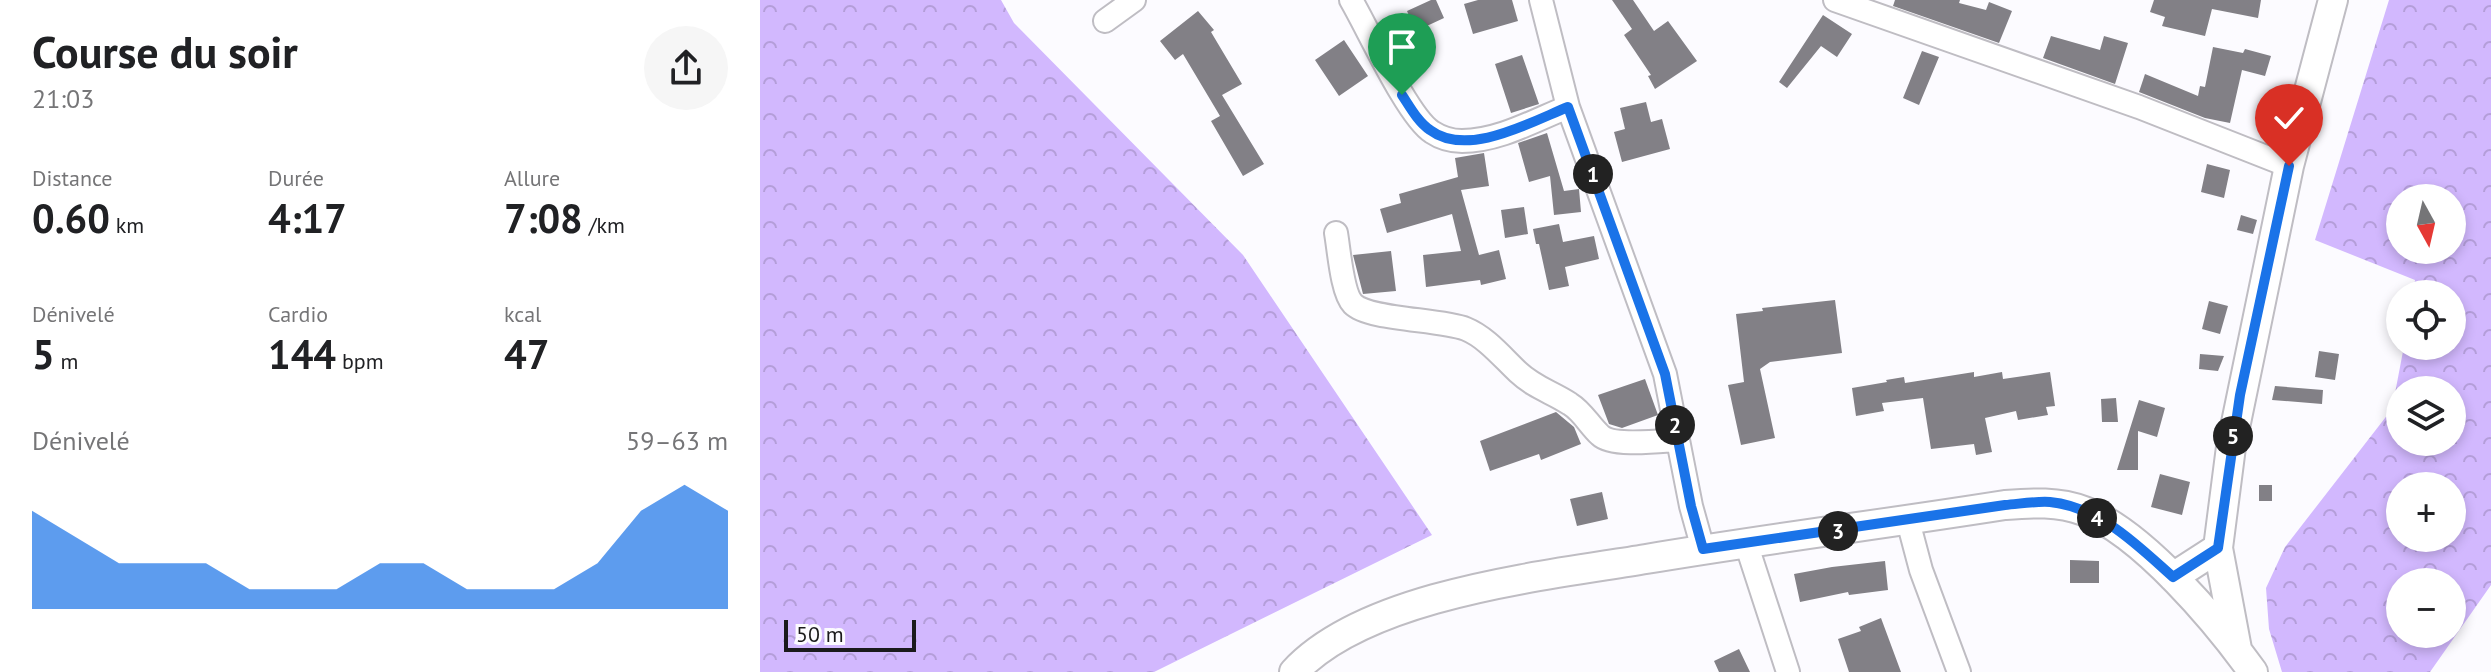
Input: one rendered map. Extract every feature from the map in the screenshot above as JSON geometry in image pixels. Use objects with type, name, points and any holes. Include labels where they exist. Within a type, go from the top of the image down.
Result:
[{"type":"main road","points":[[2245,661],[2218,548],[2240,395],[2289,166],[2333,0]]},
{"type":"main road","points":[[1294,672],[1303,662],[1345,635],[1376,620],[1449,595],[1703,549],[2005,505],[2049,502],[2086,511],[2124,534],[2173,577],[2245,661]]},
{"type":"main road","points":[[2173,577],[2218,548]]},
{"type":"street","points":[[1105,21],[1134,0]]},
{"type":"street","points":[[1351,0],[1402,95],[1433,133],[1450,140],[1483,139],[1568,107]]},
{"type":"street","points":[[1541,0],[1568,107],[1665,374],[1691,506],[1703,549]]},
{"type":"street","points":[[1835,0],[1882,8],[2289,166]]},
{"type":"street","points":[[1336,233],[1348,297],[1355,307],[1369,313],[1467,329],[1480,337],[1532,385],[1571,404],[1601,437],[1619,441],[1678,440]]},
{"type":"street","points":[[1908,521],[1921,570],[1959,672]]},
{"type":"street","points":[[1746,543],[1788,672]]},
{"type":"green space","points":[[760,0],[1001,0],[1014,23],[1243,255],[1432,535],[1154,672],[760,672]]},
{"type":"green space","points":[[2389,0],[2491,0],[2491,585],[2466,621],[2466,568],[2386,568],[2386,648],[2447,648],[2430,672],[2282,672],[2269,629],[2266,588],[2285,547],[2386,417],[2386,456],[2466,456],[2466,376],[2398,376],[2401,360],[2466,360],[2466,280],[2415,280],[2315,240]]},
{"type":"building","points":[[1436,0],[1444,18],[1416,31],[1407,11]]},
{"type":"building","points":[[1478,0],[1512,0],[1518,21],[1473,34],[1464,4]]},
{"type":"building","points":[[1612,0],[1633,0],[1654,31],[1668,21],[1697,61],[1655,89],[1648,76],[1651,75],[1624,35],[1632,29]]},
{"type":"building","points":[[1895,0],[1960,0],[1959,3],[1986,10],[1989,2],[2012,11],[1999,43],[1893,6]]},
{"type":"building","points":[[2154,0],[2261,0],[2258,18],[2212,9],[2205,36],[2162,26],[2165,17],[2150,12]]},
{"type":"building","points":[[1198,11],[1214,30],[1211,32],[1242,84],[1222,95],[1264,164],[1243,176],[1211,121],[1220,116],[1183,54],[1175,60],[1160,41]]},
{"type":"building","points":[[1823,15],[1852,34],[1837,57],[1821,46],[1787,88],[1779,82]]},
{"type":"building","points":[[2051,36],[2100,50],[2104,36],[2128,43],[2115,84],[2043,58]]},
{"type":"building","points":[[1344,40],[1368,76],[1339,96],[1315,60]]},
{"type":"building","points":[[2213,47],[2243,53],[2245,49],[2271,56],[2265,76],[2242,70],[2230,123],[2205,118],[2139,92],[2145,74],[2198,96],[2200,86],[2205,87]]},
{"type":"building","points":[[1922,51],[1939,57],[1919,105],[1903,98]]},
{"type":"building","points":[[1522,55],[1539,104],[1511,113],[1495,64]]},
{"type":"building","points":[[1646,102],[1651,122],[1662,119],[1670,149],[1622,162],[1614,132],[1625,129],[1620,108]]},
{"type":"building","points":[[1547,133],[1564,191],[1579,189],[1581,212],[1554,215],[1550,176],[1529,182],[1518,143]]},
{"type":"building","points":[[1484,153],[1489,186],[1461,190],[1479,255],[1499,250],[1506,279],[1481,285],[1480,280],[1426,287],[1423,255],[1461,251],[1452,214],[1387,233],[1380,209],[1401,203],[1399,194],[1458,177],[1455,158]]},
{"type":"building","points":[[2207,164],[2230,170],[2224,198],[2201,192]]},
{"type":"building","points":[[1524,207],[1528,234],[1505,238],[1501,210]]},
{"type":"building","points":[[2241,215],[2257,220],[2253,234],[2237,230]]},
{"type":"building","points":[[1559,224],[1563,242],[1594,236],[1599,259],[1565,267],[1569,286],[1549,290],[1533,229]]},
{"type":"building","points":[[1391,251],[1396,291],[1363,294],[1353,255]]},
{"type":"building","points":[[1835,300],[1842,353],[1770,362],[1760,369],[1775,438],[1741,445],[1728,385],[1744,382],[1736,314]]},
{"type":"building","points":[[2209,301],[2228,306],[2220,334],[2202,329]]},
{"type":"building","points":[[2319,351],[2339,354],[2335,380],[2315,377]]},
{"type":"building","points":[[2200,354],[2224,356],[2218,371],[2199,369]]},
{"type":"building","points":[[1974,372],[1974,377],[2002,372],[2003,379],[2050,372],[2055,406],[2046,407],[2048,415],[2018,420],[2016,411],[1985,418],[1992,452],[1976,455],[1974,444],[1931,449],[1923,398],[1882,403],[1884,411],[1856,416],[1852,388],[1904,377],[1905,383]]},
{"type":"building","points":[[1645,379],[1658,415],[1622,428],[1609,424],[1598,395]]},
{"type":"building","points":[[2275,386],[2323,390],[2322,404],[2272,400]]},
{"type":"building","points":[[2116,398],[2118,422],[2102,422],[2101,399]]},
{"type":"building","points":[[2139,400],[2165,408],[2157,437],[2138,431],[2138,470],[2117,470]]},
{"type":"building","points":[[1556,412],[1574,427],[1581,444],[1541,460],[1539,454],[1490,471],[1480,441]]},
{"type":"building","points":[[2160,474],[2190,482],[2182,515],[2151,507]]},
{"type":"building","points":[[2259,485],[2272,485],[2272,501],[2259,501]]},
{"type":"building","points":[[1602,492],[1608,519],[1577,526],[1570,499]]},
{"type":"building","points":[[2070,560],[2099,561],[2099,583],[2070,583]]},
{"type":"building","points":[[1885,561],[1888,590],[1849,595],[1848,592],[1800,602],[1794,574]]},
{"type":"building","points":[[1881,618],[1901,672],[1849,672],[1838,639],[1861,631],[1859,627]]},
{"type":"building","points":[[1739,649],[1750,672],[1719,672],[1714,661]]},
{"type":"route","points":[[1402,95],[1425,126],[1450,140],[1483,139],[1505,133],[1568,107],[1665,374],[1691,506],[1703,549],[2005,505],[2049,502],[2086,511],[2124,534],[2173,577],[2218,548],[2240,395],[2289,166]]}]
